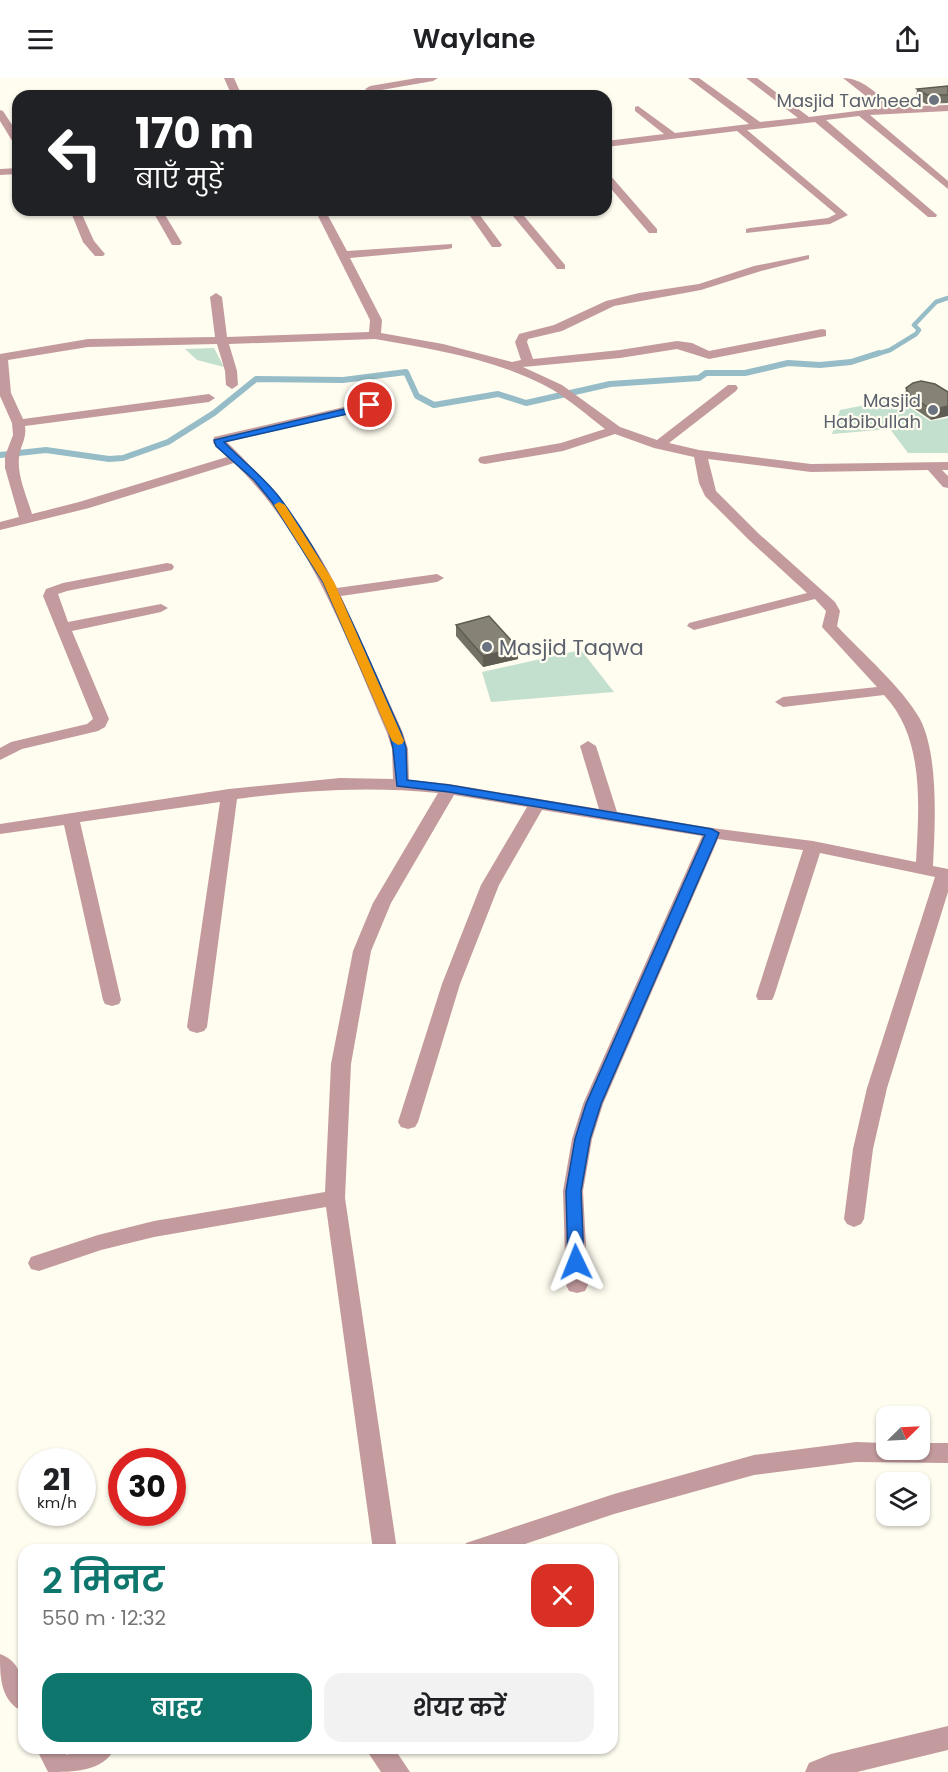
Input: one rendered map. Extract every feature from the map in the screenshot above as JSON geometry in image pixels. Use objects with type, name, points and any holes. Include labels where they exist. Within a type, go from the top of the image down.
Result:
[{"type":"street","points":[[381,90],[433,78]]},
{"type":"street","points":[[693,78],[758,126]]},
{"type":"street","points":[[751,78],[813,120],[932,215]]},
{"type":"street","points":[[848,78],[878,99],[888,110]]},
{"type":"street","points":[[612,143],[888,110],[948,108]]},
{"type":"street","points":[[638,109],[673,136]]},
{"type":"street","points":[[0,113],[12,132]]},
{"type":"street","points":[[861,113],[948,186]]},
{"type":"street","points":[[739,128],[843,215],[830,221],[750,231]]},
{"type":"street","points":[[612,184],[653,231]]},
{"type":"street","points":[[78,216],[86,235],[99,254]]},
{"type":"street","points":[[160,216],[176,243]]},
{"type":"street","points":[[323,216],[376,320],[375,335]]},
{"type":"street","points":[[475,216],[496,245]]},
{"type":"street","points":[[518,216],[561,267]]},
{"type":"street","points":[[344,255],[448,246]]},
{"type":"street","points":[[528,363],[521,342],[523,337],[558,328],[578,317],[622,300],[701,287],[758,268],[805,257]]},
{"type":"street","points":[[216,297],[219,310],[218,327],[233,375],[232,385]]},
{"type":"street","points":[[506,364],[677,345],[688,346],[701,354],[709,355],[822,333]]},
{"type":"street","points":[[27,520],[12,468],[20,435],[18,423],[5,393],[1,358],[88,343],[375,335],[506,364],[566,394],[615,430],[659,445],[699,454],[811,468],[948,466]]},
{"type":"street","points":[[659,445],[732,388]]},
{"type":"street","points":[[18,423],[209,398]]},
{"type":"street","points":[[370,405],[219,440],[258,478],[282,509],[334,593],[395,732],[400,748],[401,784]]},
{"type":"street","points":[[485,460],[563,447],[615,430]]},
{"type":"street","points":[[699,454],[705,465],[706,486],[710,493],[753,536],[830,605],[833,611],[829,627],[912,720],[920,746],[927,809],[924,869]]},
{"type":"street","points":[[0,526],[139,489],[237,458]]},
{"type":"street","points":[[933,468],[948,484]]},
{"type":"street","points":[[0,754],[17,745],[92,728],[99,724],[101,719],[62,628],[50,596],[51,592],[63,587],[167,567]]},
{"type":"street","points":[[334,593],[436,578]]},
{"type":"street","points":[[694,626],[819,594]]},
{"type":"street","points":[[62,628],[161,608]]},
{"type":"street","points":[[783,702],[887,690]]},
{"type":"street","points":[[588,746],[610,816]]},
{"type":"street","points":[[0,829],[229,794],[340,783],[401,784],[449,789],[712,833],[813,846],[946,874],[877,1088],[863,1149],[854,1219]]},
{"type":"street","points":[[384,1544],[335,1198],[341,1064],[362,951],[393,883],[449,789]]},
{"type":"street","points":[[196,1027],[229,794]]},
{"type":"street","points":[[408,1122],[451,984],[490,885],[537,804]]},
{"type":"street","points":[[71,818],[112,1000]]},
{"type":"street","points":[[577,1286],[573,1191],[582,1139],[593,1104],[712,833]]},
{"type":"street","points":[[765,996],[813,846]]},
{"type":"street","points":[[39,1263],[98,1243],[154,1229],[335,1198]]},
{"type":"street","points":[[493,1544],[614,1504],[754,1465],[856,1452],[948,1454]]},
{"type":"street","points":[[0,1665],[18,1691]]},
{"type":"street","points":[[818,1772],[948,1738]]},
{"type":"street","points":[[53,1754],[63,1772],[92,1754]]},
{"type":"street","points":[[383,1754],[397,1772]]},
{"type":"green space","points":[[214,348],[224,367],[197,360],[185,349]]},
{"type":"green space","points":[[901,398],[930,421],[948,418],[948,453],[908,453],[890,429],[832,434],[840,410]]},
{"type":"green space","points":[[581,650],[614,692],[491,702],[482,672]]},
{"type":"building","points":[[948,86],[948,95],[927,95],[917,89]]},
{"type":"building","points":[[921,381],[935,384],[948,392],[948,406],[932,410],[910,395],[906,388]]},
{"type":"building","points":[[489,616],[518,648],[483,656],[456,625]]},
{"type":"waterway","points":[[874,355],[890,350],[916,334],[919,330],[914,325],[936,302],[948,298]]},
{"type":"waterway","points":[[0,455],[46,450],[109,459],[123,458],[168,442],[214,413],[256,379],[343,380],[406,372],[417,396],[434,405],[498,394],[526,403],[610,384],[699,378],[706,373],[745,373],[788,363],[820,365],[851,362],[879,353]]},
{"type":"slow traffic","points":[[279,505],[328,582],[398,741]]},
{"type":"place","name":"Masjid Tawheed","points":[[934,100]]},
{"type":"place","name":"Masjid Habibullah","points":[[933,410]]},
{"type":"place","name":"Masjid Taqwa","points":[[487,647]]},
{"type":"route","points":[[370,405],[219,440],[258,478],[276,500],[328,582],[395,732],[400,748],[401,784],[449,789],[712,833],[593,1104],[582,1139],[573,1191],[576,1262]]}]
